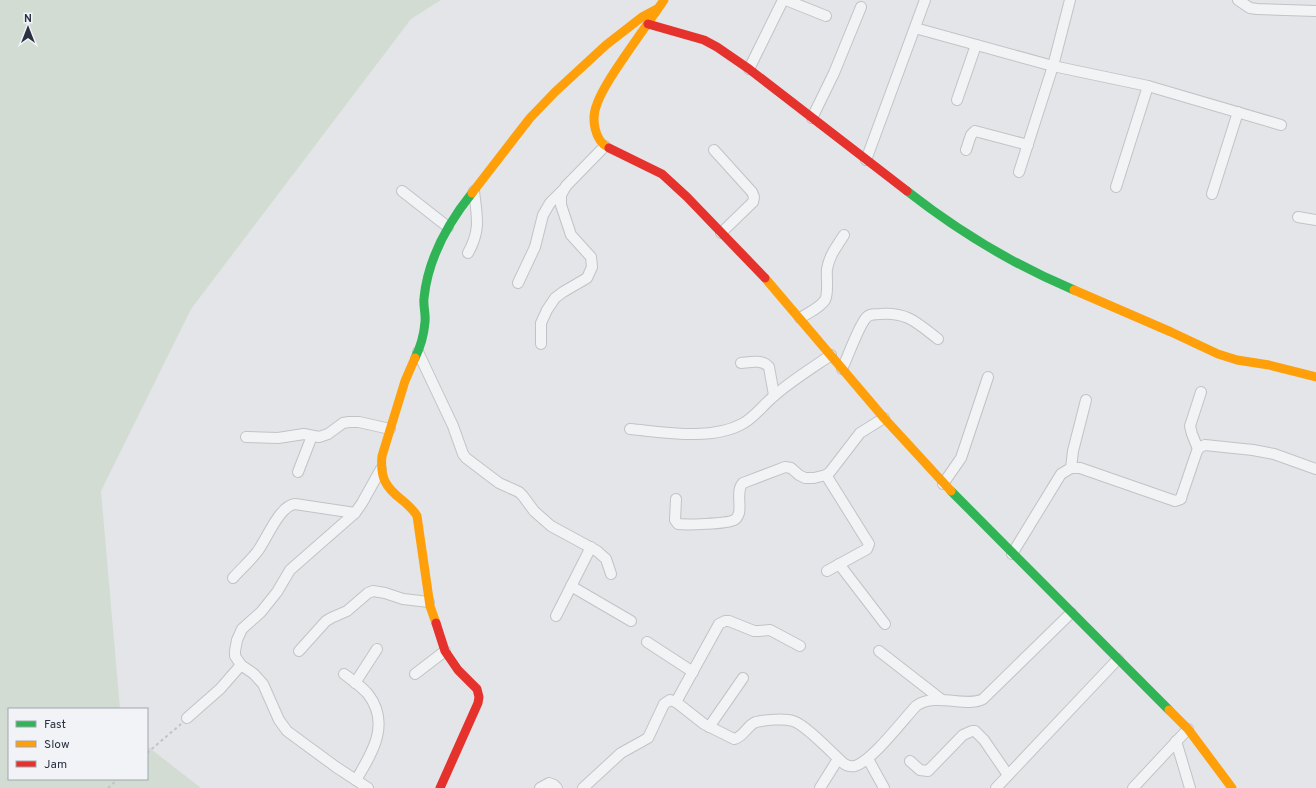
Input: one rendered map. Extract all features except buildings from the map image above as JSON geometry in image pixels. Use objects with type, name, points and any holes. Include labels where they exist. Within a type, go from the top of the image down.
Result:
[{"type":"street","points":[[664,0],[611,77],[596,105],[594,124],[599,139],[605,146],[662,174],[678,188],[766,279],[884,418],[943,484],[1188,729],[1232,788]]},
{"type":"street","points":[[750,69],[784,0],[826,16]]},
{"type":"street","points":[[866,160],[925,0]]},
{"type":"street","points":[[1020,172],[1053,66],[1070,0]]},
{"type":"street","points":[[1238,0],[1250,8],[1257,10],[1316,11]]},
{"type":"street","points":[[812,118],[834,73],[861,7]]},
{"type":"street","points":[[440,788],[478,703],[479,697],[477,689],[458,670],[445,651],[429,602],[417,516],[414,510],[393,493],[383,477],[381,469],[382,456],[405,381],[418,352],[425,323],[424,299],[426,286],[436,251],[448,227],[530,118],[586,63],[647,13],[659,8]]},
{"type":"street","points":[[648,24],[704,40],[750,69],[939,216],[1019,263],[1066,287],[1218,354],[1237,360],[1269,365],[1316,377]]},
{"type":"street","points":[[915,28],[1053,66],[1148,86],[1281,124]]},
{"type":"street","points":[[957,100],[976,45]]},
{"type":"street","points":[[1116,187],[1148,86]]},
{"type":"street","points":[[1212,194],[1238,112]]},
{"type":"street","points":[[966,150],[971,135],[974,131],[1028,145]]},
{"type":"street","points":[[518,284],[535,246],[543,215],[550,203],[605,146]]},
{"type":"street","points":[[714,150],[752,192],[754,197],[753,202],[721,233]]},
{"type":"street","points":[[541,344],[541,323],[555,298],[587,278],[592,268],[591,257],[571,235],[561,205],[561,195],[563,190]]},
{"type":"street","points":[[402,191],[448,227]]},
{"type":"street","points":[[468,253],[477,229],[474,192]]},
{"type":"street","points":[[1298,217],[1316,220]]},
{"type":"street","points":[[800,318],[825,301],[829,261],[844,235]]},
{"type":"street","points":[[842,369],[863,322],[870,315],[887,314],[904,316],[912,319],[938,339]]},
{"type":"street","points":[[418,352],[453,426],[463,454],[466,458],[499,483],[519,492],[534,512],[551,526],[591,547],[606,559],[611,574]]},
{"type":"street","points":[[630,429],[690,434],[726,430],[749,419],[774,395],[830,355]]},
{"type":"street","points":[[741,363],[760,362],[767,364],[769,367],[774,395]]},
{"type":"street","points":[[943,484],[961,458],[988,377]]},
{"type":"street","points":[[1198,449],[1190,426],[1201,392]]},
{"type":"street","points":[[1071,468],[1073,451],[1086,400]]},
{"type":"street","points":[[676,499],[675,520],[678,524],[729,522],[738,516],[740,488],[743,483],[785,467],[791,468],[805,478],[822,477],[830,472],[860,432],[884,418]]},
{"type":"street","points":[[246,437],[278,438],[304,434],[319,437],[328,434],[343,423],[349,422],[359,422],[390,429]]},
{"type":"street","points":[[298,472],[312,436]]},
{"type":"street","points":[[1012,554],[1061,474],[1071,468],[1080,468],[1175,501],[1181,499],[1198,449],[1202,446],[1210,445],[1274,454],[1316,469]]},
{"type":"street","points":[[368,788],[287,731],[279,720],[263,684],[254,674],[241,664],[235,656],[235,651],[237,640],[242,629],[261,612],[277,592],[290,570],[355,513],[381,469]]},
{"type":"street","points":[[826,475],[869,546],[867,549],[827,571]]},
{"type":"street","points":[[233,578],[256,553],[282,512],[291,504],[355,513]]},
{"type":"street","points":[[556,616],[591,547]]},
{"type":"street","points":[[839,564],[885,624]]},
{"type":"street","points":[[570,586],[631,621]]},
{"type":"street","points":[[299,651],[326,622],[331,618],[347,611],[368,593],[373,591],[403,599],[429,602]]},
{"type":"street","points":[[583,788],[621,753],[648,738],[664,704],[670,700],[676,702],[709,727],[734,739],[741,736],[752,724],[758,722],[767,720],[793,721],[803,726],[846,765],[852,766],[859,764],[868,759],[921,702],[942,700],[977,702],[983,699],[1071,613]]},
{"type":"street","points":[[676,702],[721,622],[729,622],[759,631],[770,630],[800,646]]},
{"type":"street","points":[[647,642],[693,672]]},
{"type":"street","points":[[355,683],[376,649]]},
{"type":"street","points":[[415,674],[445,651]]},
{"type":"street","points":[[879,651],[942,700]]},
{"type":"street","points":[[996,788],[1118,659]]},
{"type":"street","points":[[187,718],[220,689],[241,664]]},
{"type":"street","points":[[344,674],[367,694],[375,705],[379,725],[378,737],[356,780]]},
{"type":"street","points":[[709,727],[743,678]]},
{"type":"street","points":[[1133,788],[1188,729]]},
{"type":"street","points":[[910,762],[920,770],[928,771],[963,735],[972,731],[984,740],[1008,775]]},
{"type":"street","points":[[1176,741],[1190,788]]},
{"type":"street","points":[[820,788],[838,758]]},
{"type":"street","points":[[868,759],[884,788]]},
{"type":"street","points":[[540,788],[549,783],[557,788]]},
{"type":"path","points":[[148,753],[187,718]]},
{"type":"path","points":[[108,788],[117,780]]},
{"type":"shaded area","points":[[0,0],[441,0],[411,19],[191,309],[101,491],[120,708],[8,708],[8,780],[148,780],[148,747],[201,788],[0,788]]},
{"type":"traffic: fast","points":[[907,191],[946,220],[987,246],[1030,270],[1074,290]]},
{"type":"traffic: fast","points":[[415,358],[424,331],[424,298],[430,269],[440,242],[447,229],[472,193]]},
{"type":"traffic: fast","points":[[951,491],[1169,710]]},
{"type":"traffic: slow","points":[[609,148],[600,140],[595,129],[594,116],[597,104],[602,91],[613,73],[664,0]]},
{"type":"traffic: slow","points":[[472,193],[530,118],[555,92],[606,45],[642,17],[657,9]]},
{"type":"traffic: slow","points":[[765,278],[884,418],[951,491]]},
{"type":"traffic: slow","points":[[1074,290],[1218,354],[1237,360],[1269,365],[1316,377]]},
{"type":"traffic: slow","points":[[415,358],[405,381],[382,456],[382,470],[385,481],[391,491],[410,507],[417,516],[430,606],[436,623]]},
{"type":"traffic: slow","points":[[1169,710],[1188,729],[1232,788]]},
{"type":"traffic: jam","points":[[648,24],[704,40],[717,47],[749,69],[907,191]]},
{"type":"traffic: jam","points":[[609,148],[662,174],[687,197],[765,278]]},
{"type":"traffic: jam","points":[[436,623],[445,651],[458,670],[477,689],[479,697],[478,703],[440,788]]}]
